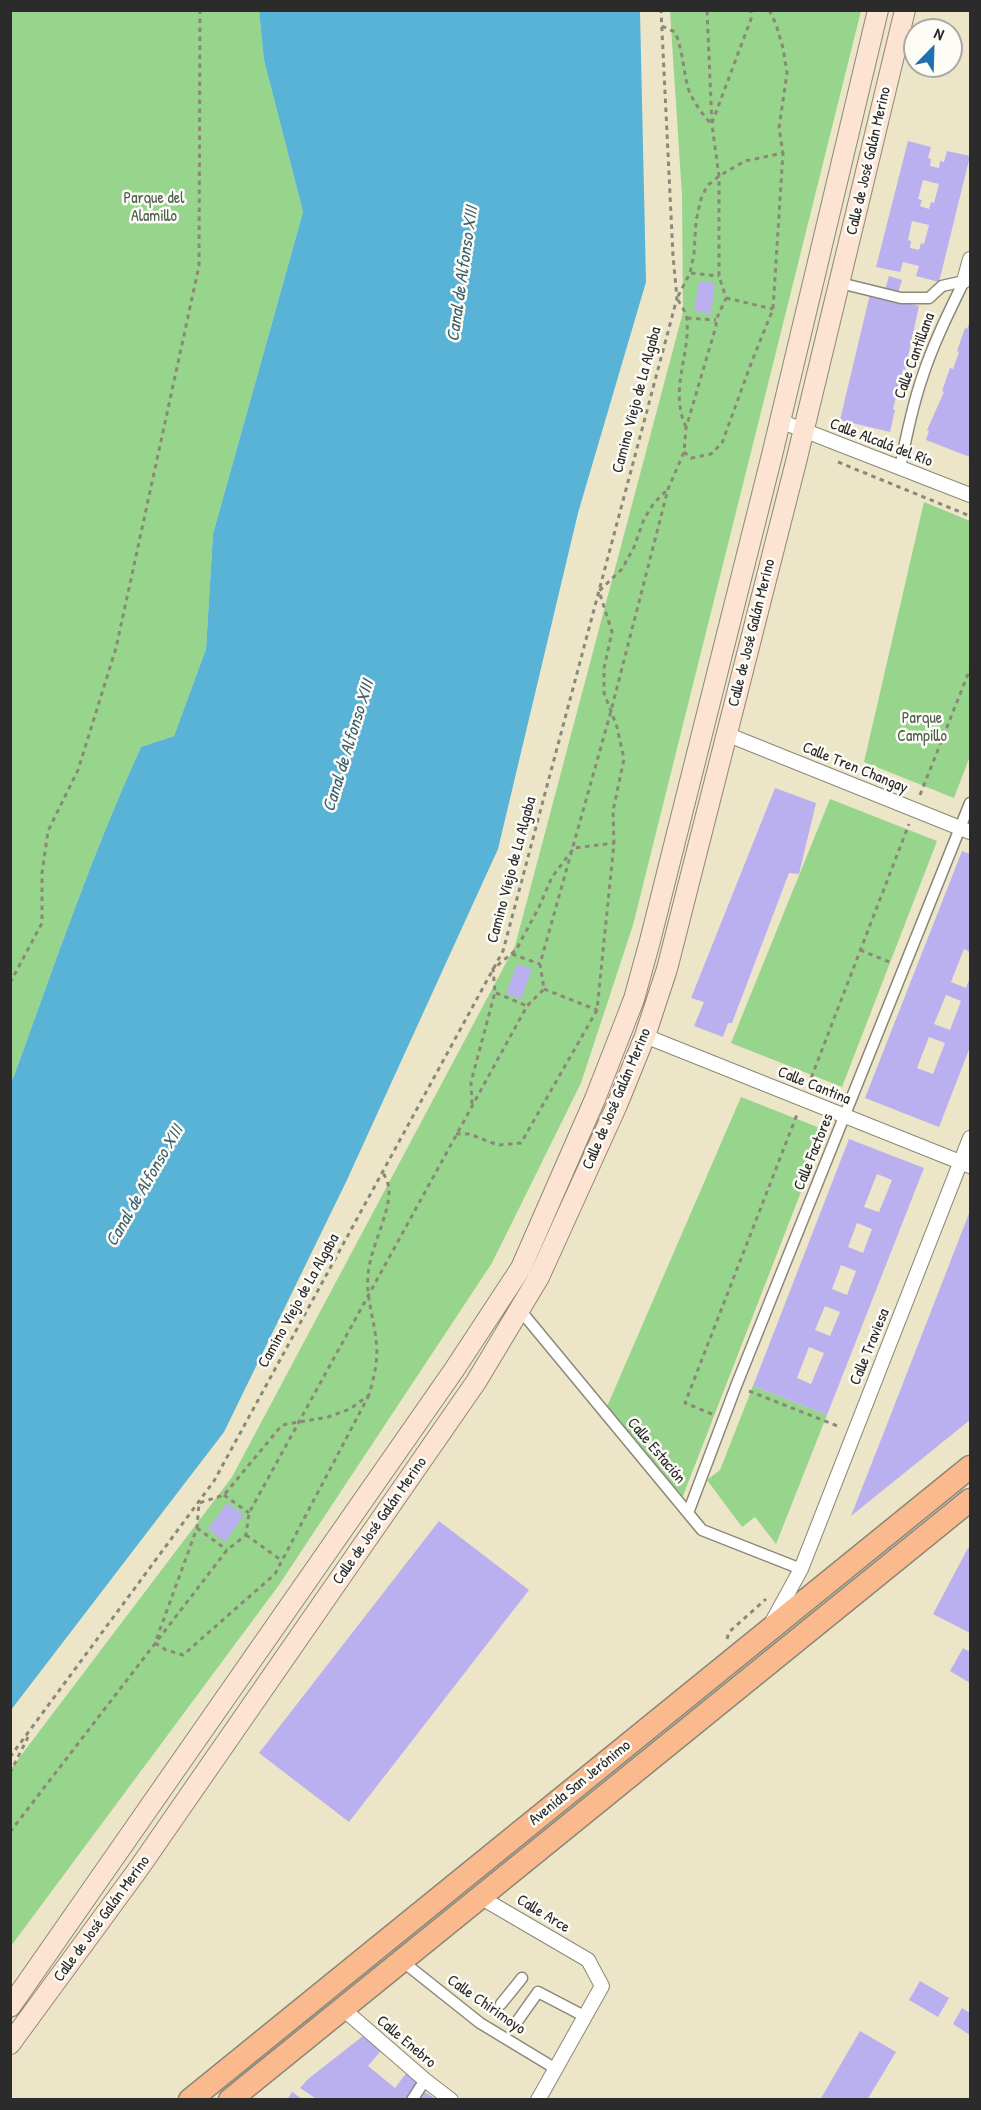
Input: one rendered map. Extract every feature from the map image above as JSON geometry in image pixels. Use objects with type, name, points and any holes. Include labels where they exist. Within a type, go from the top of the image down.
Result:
[{"type":"main road","name":"Calle de José Galán Merino","points":[[10,2007],[454,1370],[521,1268],[595,1099],[634,999],[673,853],[780,421],[878,10]]},
{"type":"main road","name":"Calle de José Galán Merino","points":[[10,2044],[139,1868],[476,1382],[544,1267],[617,1105],[645,1036],[667,969],[840,283],[905,10]]},
{"type":"main road","name":"Avenida San Jerónimo","points":[[190,2100],[970,1467]]},
{"type":"main road","name":"Avenida San Jerónimo","points":[[230,2100],[970,1500]]},
{"type":"street","name":"Calle Cantillana","points":[[900,468],[922,376],[964,280],[970,259]]},
{"type":"street","points":[[840,283],[901,298],[929,298],[942,286],[964,280]]},
{"type":"street","name":"Calle Alcalá del Río","points":[[780,421],[970,495]]},
{"type":"street","name":"Calle Tren Changay","points":[[726,734],[966,830]]},
{"type":"street","name":"Calle Factores","points":[[687,1513],[904,967],[966,830],[970,803]]},
{"type":"street","name":"Calle Cantina","points":[[645,1036],[966,1164]]},
{"type":"street","name":"Calle Traviesa","points":[[767,1631],[801,1569],[854,1433],[966,1164],[970,1138]]},
{"type":"street","name":"Calle Estación","points":[[520,1310],[702,1530],[801,1569]]},
{"type":"street","points":[[801,1569],[802,1584],[812,1596],[837,1608]]},
{"type":"street","name":"Calle Arce","points":[[480,1897],[588,1960],[602,1986],[584,2016]]},
{"type":"street","name":"Calle Chirimoyo","points":[[402,1961],[480,2023],[556,2069]]},
{"type":"street","points":[[501,2004],[522,1978]]},
{"type":"street","points":[[511,1992],[528,2005]]},
{"type":"street","points":[[516,2023],[538,1992],[584,2016],[538,2100]]},
{"type":"street","name":"Calle Enebro","points":[[342,2008],[451,2100]]},
{"type":"street","points":[[412,2100],[425,2080]]},
{"type":"path","points":[[10,983],[42,923],[42,873],[48,831],[78,770],[116,648],[199,266],[200,10]]},
{"type":"path","name":"Camino Viejo de La Algaba","points":[[10,1757],[214,1481],[503,951],[677,297],[661,10]]},
{"type":"path","points":[[544,990],[540,964],[611,711],[668,489],[684,452],[686,428],[716,320],[726,298],[719,276],[719,176],[712,125],[707,10]]},
{"type":"path","points":[[712,125],[751,19],[751,10]]},
{"type":"path","points":[[684,452],[691,458],[711,454],[722,442],[773,309],[783,153],[779,128],[787,72],[783,48],[769,10]]},
{"type":"path","points":[[662,26],[675,32],[681,46],[689,90],[699,110],[712,125]]},
{"type":"path","points":[[686,428],[680,414],[678,395],[683,369],[687,318],[677,297],[690,273],[701,199],[707,186],[745,161],[783,153]]},
{"type":"path","points":[[690,273],[719,276]]},
{"type":"path","points":[[726,298],[773,309]]},
{"type":"path","points":[[687,318],[716,320]]},
{"type":"path","points":[[456,1134],[469,1134],[498,1145],[521,1143],[597,1010],[614,843],[613,811],[624,759],[617,728],[604,693],[604,676],[612,632],[599,591],[622,569],[634,547],[644,519],[654,503],[668,489]]},
{"type":"path","points":[[723,1419],[685,1403],[915,809],[969,677],[970,669]]},
{"type":"path","points":[[472,1105],[471,1082],[495,992],[493,969],[516,950],[552,877],[574,848],[614,843]]},
{"type":"path","points":[[860,950],[904,967]]},
{"type":"path","points":[[512,954],[540,964]]},
{"type":"path","points":[[544,990],[597,1010]]},
{"type":"path","points":[[10,1832],[227,1550],[246,1535],[249,1513],[456,1134],[527,1006],[544,990]]},
{"type":"path","points":[[495,992],[527,1006]]},
{"type":"path","points":[[155,1643],[166,1650],[183,1655],[275,1574],[369,1395],[375,1371],[377,1341],[368,1298],[368,1275],[372,1253],[386,1211],[389,1188],[383,1172]]},
{"type":"path","points":[[736,1386],[854,1433]]},
{"type":"path","points":[[155,1643],[197,1528],[199,1503],[224,1495],[282,1425],[328,1417],[350,1409],[369,1395]]},
{"type":"path","points":[[224,1495],[249,1513]]},
{"type":"path","points":[[197,1528],[227,1550]]},
{"type":"path","points":[[246,1535],[281,1560]]},
{"type":"path","points":[[10,1773],[31,1730]]},
{"type":"green space","name":"Parque del Alamillo","points":[[11,11],[259,11],[264,60],[303,212],[213,534],[206,649],[174,736],[141,747],[90,869],[11,1081]]},
{"type":"green space","points":[[670,11],[861,11],[633,925],[581,1083],[492,1263],[279,1585],[11,1946],[10,1770],[232,1477],[515,946],[683,312],[682,196]]},
{"type":"green space","name":"Parque Campillo","points":[[924,502],[970,521],[970,756],[954,798],[864,762]]},
{"type":"green space","points":[[830,799],[937,841],[842,1087],[731,1043]]},
{"type":"green space","points":[[741,1097],[825,1130],[681,1501],[606,1409]]},
{"type":"green space","points":[[753,1386],[827,1415],[776,1544],[755,1517],[742,1527],[707,1480],[720,1470]]},
{"type":"water","name":"Canal de Alfonso XIII","points":[[259,11],[640,11],[646,282],[578,513],[498,849],[346,1182],[224,1432],[11,1710],[11,1081],[90,869],[141,747],[174,736],[206,649],[213,534],[303,212],[264,60]]},
{"type":"building","points":[[908,141],[931,147],[928,158],[931,159],[930,166],[939,168],[940,161],[944,162],[947,151],[970,156],[939,282],[916,276],[919,266],[903,262],[900,272],[876,267]],"holes":[[[923,180],[939,184],[934,203],[931,202],[929,209],[920,206],[922,200],[918,199]],[[912,221],[929,225],[924,244],[921,243],[919,250],[910,248],[911,241],[908,240]]]},
{"type":"building","points":[[889,276],[902,280],[898,293],[885,290]]},
{"type":"building","points":[[699,281],[715,283],[711,314],[694,311]]},
{"type":"building","points":[[870,294],[919,306],[905,370],[903,369],[893,409],[895,410],[890,432],[840,420]]},
{"type":"building","points":[[970,321],[970,457],[926,440],[929,431],[927,430],[944,392],[942,391],[950,368],[953,369],[965,328],[967,329]]},
{"type":"building","points":[[775,788],[816,803],[799,874],[789,873],[732,1023],[728,1023],[723,1037],[694,1026],[704,1002],[691,998]]},
{"type":"building","points":[[962,851],[970,854],[970,952],[964,949],[951,982],[966,988],[970,977],[970,1047],[939,1127],[865,1098]],"holes":[[[946,995],[961,1001],[950,1030],[934,1024]],[[929,1037],[945,1043],[933,1074],[917,1068]]]},
{"type":"building","points":[[517,964],[532,969],[521,999],[506,993]]},
{"type":"building","points":[[849,1139],[924,1168],[827,1415],[753,1386]],"holes":[[[877,1174],[892,1180],[879,1212],[864,1207]],[[857,1223],[872,1229],[863,1253],[848,1247]],[[841,1265],[856,1271],[847,1295],[832,1289]],[[825,1306],[840,1312],[830,1336],[815,1330]],[[809,1347],[824,1353],[811,1384],[797,1378]]]},
{"type":"building","points":[[970,1211],[970,1420],[851,1516],[884,1432]]},
{"type":"building","points":[[227,1503],[244,1515],[225,1542],[208,1529]]},
{"type":"building","points":[[439,1521],[529,1590],[349,1822],[259,1753]]},
{"type":"building","points":[[968,1548],[970,1549],[970,1633],[933,1614]]},
{"type":"building","points":[[963,1648],[970,1652],[970,1683],[950,1671]]},
{"type":"building","points":[[920,1981],[949,1998],[938,2017],[909,2000]]},
{"type":"building","points":[[962,2008],[970,2013],[970,2035],[953,2024]]},
{"type":"building","points":[[860,2031],[896,2052],[867,2100],[820,2100]]},
{"type":"building","points":[[363,2036],[381,2051],[368,2066],[395,2088],[407,2072],[418,2082],[406,2100],[318,2100],[300,2088],[308,2079]]},
{"type":"building","points":[[423,2091],[434,2098],[418,2100]]},
{"type":"building","points":[[292,2092],[304,2100],[287,2100]]}]
